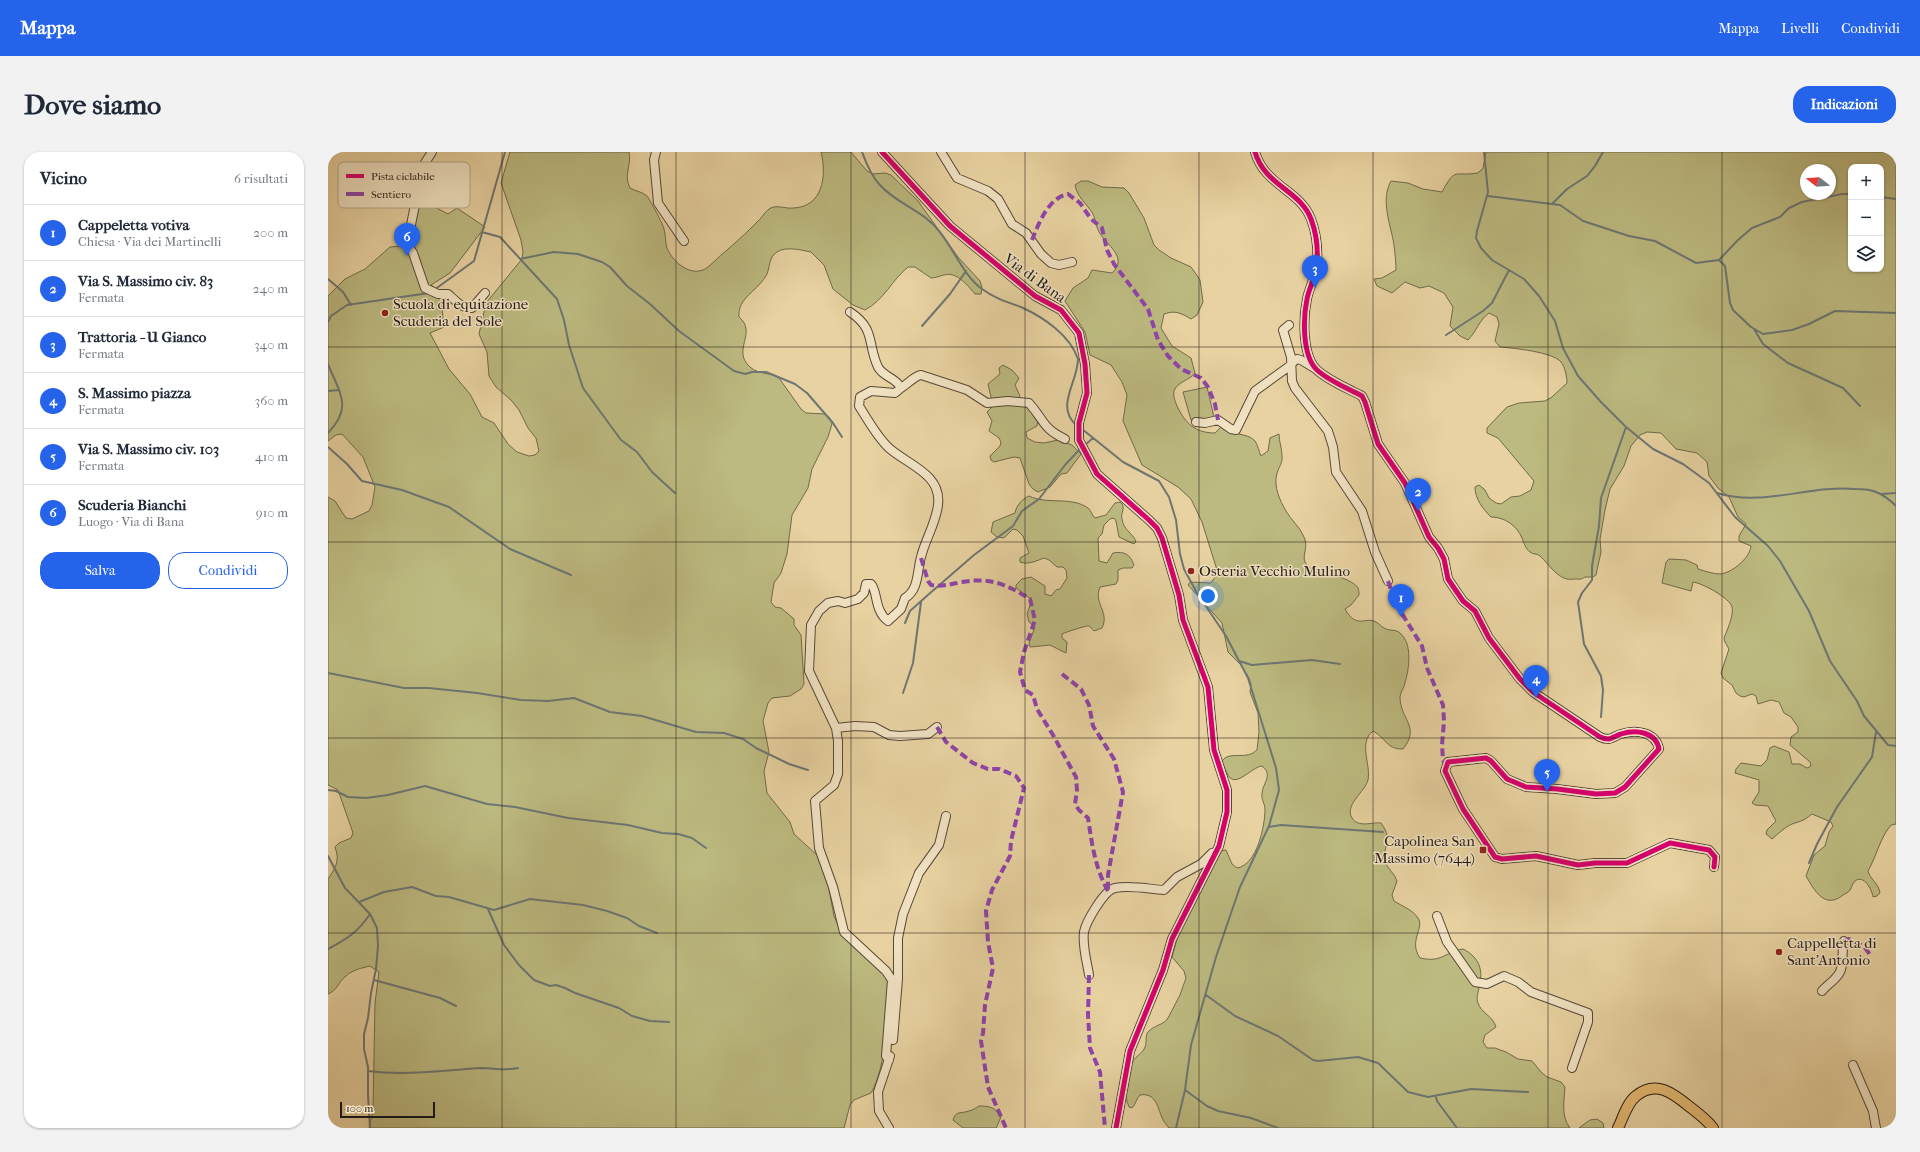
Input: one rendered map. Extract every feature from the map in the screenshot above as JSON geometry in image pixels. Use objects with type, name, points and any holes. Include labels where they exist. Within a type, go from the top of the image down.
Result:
[{"type":"main road","points":[[1618,1128],[1632,1100],[1646,1089],[1656,1088],[1676,1095],[1713,1128]]},
{"type":"street","points":[[425,162],[432,152]]},
{"type":"street","points":[[656,152],[654,160],[658,203],[684,240]]},
{"type":"street","name":"Via di Bana","points":[[882,152],[950,226],[1030,292],[1061,310],[1079,333],[1085,364],[1087,393],[1079,423],[1079,440],[1097,474],[1157,528],[1162,538],[1179,595],[1183,620],[1208,686],[1214,750],[1227,790],[1227,812],[1219,846],[1172,938],[1163,970],[1130,1051],[1116,1128]]},
{"type":"street","points":[[941,152],[957,178],[988,191],[998,199],[1012,224],[1026,233],[1041,254],[1051,263],[1059,265],[1072,262]]},
{"type":"street","points":[[1255,152],[1259,164],[1268,175],[1304,206],[1311,219],[1316,243],[1317,265],[1307,300],[1305,339],[1308,356],[1316,369]]},
{"type":"street","points":[[414,208],[406,244],[413,253],[426,288],[438,294],[448,294],[462,307],[472,308],[484,293]]},
{"type":"street","points":[[850,312],[855,315],[868,330],[879,368],[886,376],[898,383],[901,388]]},
{"type":"street","points":[[1289,325],[1283,330],[1283,335],[1291,357],[1292,381],[1298,395],[1311,408],[1328,431],[1336,472],[1362,511],[1388,581]]},
{"type":"street","points":[[1196,422],[1205,423],[1218,420],[1231,429],[1236,430],[1255,391],[1291,367],[1292,363],[1297,359],[1362,396],[1378,444],[1405,483],[1428,537],[1438,548],[1444,560],[1448,579],[1463,601],[1475,611],[1489,638],[1520,679],[1533,692],[1600,737],[1608,739],[1622,733],[1640,732],[1651,736],[1658,743],[1659,749],[1625,787],[1615,793],[1596,794],[1526,787],[1507,780],[1491,761],[1486,758],[1448,762],[1445,771],[1463,809],[1495,857],[1502,859],[1536,856],[1578,865],[1595,863],[1627,863],[1670,843],[1708,850],[1715,857],[1714,867]]},
{"type":"street","points":[[889,1060],[886,1056],[892,980],[886,971],[844,932],[833,887],[819,848],[815,801],[834,784],[838,774],[838,741],[836,728],[809,671],[810,625],[814,618],[828,603],[838,601],[845,603],[858,599],[864,593],[866,584],[871,584],[873,586],[874,595],[883,617],[888,621],[902,609],[905,598],[909,596],[917,581],[921,558],[938,505],[938,489],[931,479],[890,449],[859,406],[860,397],[869,392],[895,393],[917,376],[921,375],[967,390],[987,403],[1008,401],[1029,403],[1037,412],[1047,429],[1065,439]]},
{"type":"street","points":[[836,728],[874,726],[889,735],[900,736],[928,734],[937,727]]},
{"type":"street","points":[[889,1128],[879,1110],[878,1092],[892,1049],[898,979],[898,938],[903,914],[919,873],[939,845],[946,816]]},
{"type":"street","points":[[1089,975],[1084,932],[1108,891],[1113,888],[1164,890],[1177,877],[1201,864],[1219,846]]},
{"type":"street","points":[[1436,916],[1448,942],[1475,982],[1488,984],[1504,976],[1518,982],[1531,992],[1588,1013],[1588,1022],[1572,1068]]},
{"type":"street","points":[[1822,991],[1838,975],[1841,969],[1844,941]]},
{"type":"street","points":[[1853,1065],[1857,1071],[1872,1111],[1876,1128]]},
{"type":"shaded area","points":[[510,152],[629,152],[630,157],[627,179],[630,188],[647,196],[663,227],[667,248],[670,254],[684,268],[696,271],[708,267],[745,234],[769,209],[778,207],[793,208],[803,206],[811,202],[817,196],[823,180],[823,161],[821,152],[851,152],[867,171],[873,174],[885,173],[891,175],[918,201],[958,257],[980,281],[982,287],[981,294],[975,294],[958,277],[949,274],[931,278],[915,267],[908,267],[872,306],[865,310],[853,305],[833,289],[824,265],[811,252],[785,249],[772,256],[767,274],[759,285],[745,299],[739,310],[739,317],[744,323],[746,329],[743,348],[745,361],[753,370],[779,378],[801,409],[806,413],[825,414],[830,418],[832,424],[828,437],[812,469],[808,488],[792,515],[787,554],[781,573],[774,583],[771,602],[775,607],[781,608],[794,619],[794,625],[801,635],[804,684],[801,689],[790,696],[772,698],[768,703],[763,721],[769,752],[764,771],[767,793],[790,822],[794,834],[818,856],[828,884],[834,916],[843,937],[889,979],[885,1038],[881,1068],[871,1093],[854,1100],[850,1105],[844,1128],[369,1128],[373,1111],[375,1003],[379,972],[370,966],[360,968],[343,978],[334,990],[328,994],[328,879],[337,860],[335,847],[339,843],[351,838],[353,833],[338,790],[328,785],[328,497],[335,501],[346,518],[352,519],[369,511],[372,505],[375,487],[363,457],[342,434],[336,435],[328,441],[328,296],[345,279],[365,269],[390,247],[400,246],[403,242],[412,208],[437,208],[448,214],[457,208],[485,227],[450,273],[431,285],[438,290],[441,299],[444,327],[430,333],[449,369],[470,394],[482,417],[494,423],[508,444],[517,452],[529,456],[535,455],[539,451],[536,438],[528,428],[519,410],[511,400],[496,387],[489,376],[487,352],[479,334],[486,303],[522,259],[523,252],[521,240],[501,183]]},
{"type":"shaded area","points":[[1486,152],[1896,152],[1896,824],[1891,825],[1887,830],[1868,871],[1879,890],[1880,893],[1877,896],[1873,897],[1867,884],[1858,879],[1854,882],[1849,891],[1837,899],[1825,899],[1816,892],[1806,876],[1814,855],[1825,846],[1829,832],[1833,826],[1831,822],[1812,814],[1804,820],[1787,827],[1772,839],[1766,834],[1767,830],[1776,821],[1768,806],[1755,805],[1752,803],[1759,792],[1759,780],[1735,773],[1736,769],[1741,763],[1761,766],[1767,760],[1770,748],[1774,746],[1789,752],[1792,764],[1800,764],[1807,768],[1811,766],[1810,762],[1790,745],[1791,737],[1798,732],[1798,727],[1791,717],[1784,713],[1779,702],[1771,700],[1758,704],[1756,696],[1752,694],[1744,697],[1740,696],[1736,693],[1732,685],[1723,678],[1721,673],[1729,649],[1724,638],[1732,615],[1732,607],[1730,603],[1721,595],[1697,583],[1693,582],[1691,591],[1662,583],[1666,562],[1669,559],[1686,560],[1697,565],[1698,569],[1720,574],[1735,568],[1744,560],[1750,551],[1751,546],[1739,541],[1739,536],[1746,524],[1738,517],[1729,497],[1718,488],[1709,476],[1707,462],[1697,453],[1676,449],[1661,433],[1647,432],[1640,435],[1631,446],[1624,466],[1610,489],[1600,539],[1601,552],[1596,575],[1593,577],[1569,579],[1559,575],[1540,556],[1531,553],[1528,550],[1514,526],[1506,520],[1491,517],[1480,504],[1475,491],[1475,487],[1479,485],[1485,490],[1489,498],[1496,503],[1501,504],[1511,497],[1520,496],[1531,490],[1534,481],[1498,438],[1487,433],[1487,428],[1507,407],[1519,403],[1545,401],[1552,397],[1567,383],[1564,367],[1557,359],[1542,353],[1500,347],[1495,341],[1499,324],[1497,317],[1489,313],[1468,340],[1460,336],[1450,326],[1453,307],[1444,293],[1429,286],[1420,288],[1405,282],[1392,293],[1377,286],[1374,279],[1382,278],[1396,270],[1394,245],[1386,205],[1386,197],[1391,181],[1408,183],[1423,189],[1442,192],[1450,179],[1456,174],[1478,173],[1483,168]]},
{"type":"shaded area","points":[[1081,181],[1088,181],[1102,187],[1124,188],[1129,193],[1144,218],[1154,245],[1171,258],[1191,267],[1200,280],[1203,302],[1197,315],[1191,319],[1178,313],[1171,312],[1164,314],[1161,328],[1172,346],[1191,358],[1195,373],[1190,378],[1178,385],[1174,391],[1174,397],[1180,412],[1187,422],[1196,429],[1208,433],[1215,433],[1221,427],[1229,432],[1248,436],[1255,441],[1261,456],[1268,451],[1270,438],[1279,434],[1282,458],[1277,473],[1276,483],[1279,498],[1304,537],[1306,548],[1304,560],[1306,564],[1318,573],[1340,577],[1356,585],[1359,595],[1351,605],[1345,609],[1353,619],[1357,621],[1368,620],[1376,622],[1386,629],[1400,633],[1407,643],[1409,664],[1400,697],[1401,705],[1410,729],[1408,741],[1403,749],[1398,749],[1390,745],[1373,731],[1366,741],[1368,780],[1353,803],[1350,813],[1352,818],[1358,823],[1381,823],[1385,830],[1387,835],[1387,844],[1384,857],[1385,862],[1397,881],[1392,895],[1394,901],[1410,910],[1416,915],[1420,922],[1416,946],[1420,958],[1439,958],[1463,949],[1473,956],[1479,965],[1481,975],[1477,997],[1478,1003],[1496,1027],[1485,1035],[1483,1042],[1487,1048],[1495,1048],[1518,1059],[1532,1061],[1547,1077],[1561,1082],[1565,1087],[1564,1114],[1570,1128],[1169,1128],[1163,1120],[1156,1103],[1150,1096],[1140,1095],[1132,1108],[1129,1107],[1126,1096],[1126,1084],[1133,1061],[1144,1049],[1148,1032],[1168,1018],[1180,995],[1186,978],[1184,971],[1172,957],[1178,935],[1220,851],[1226,850],[1232,864],[1237,868],[1250,860],[1255,852],[1265,816],[1262,790],[1267,773],[1262,766],[1243,777],[1234,780],[1230,778],[1222,762],[1229,756],[1248,755],[1257,750],[1259,732],[1258,713],[1250,692],[1251,684],[1249,678],[1241,665],[1228,652],[1222,623],[1188,585],[1190,582],[1211,583],[1217,570],[1202,522],[1191,499],[1178,487],[1142,465],[1123,421],[1127,395],[1122,382],[1111,365],[1090,355],[1085,332],[1065,301],[1073,288],[1088,278],[1092,270],[1112,273],[1117,267],[1118,262],[1114,251],[1099,232],[1093,214],[1082,200],[1076,189],[1075,185]]},
{"type":"shaded area","points":[[1003,365],[1012,370],[1019,378],[1015,385],[1020,396],[1017,401],[1029,409],[1038,420],[1037,426],[1026,432],[1027,438],[1035,442],[1044,443],[1058,440],[1072,445],[1081,454],[1067,473],[1061,474],[1050,487],[1038,492],[1029,484],[1020,458],[1014,457],[994,462],[991,460],[990,456],[1000,446],[1001,442],[999,438],[989,431],[992,421],[987,412],[993,406],[988,384],[1000,374],[999,368]]},
{"type":"shaded area","points":[[1207,387],[1214,417],[1212,421],[1191,420],[1183,392]]},
{"type":"shaded area","points":[[1029,496],[1036,499],[1067,501],[1081,504],[1089,509],[1095,518],[1106,515],[1115,503],[1120,502],[1123,506],[1123,522],[1136,541],[1134,544],[1119,537],[1114,518],[1110,519],[1104,525],[1102,534],[1098,538],[1099,561],[1107,563],[1113,553],[1120,552],[1131,558],[1134,565],[1132,568],[1123,568],[1118,570],[1118,580],[1116,584],[1100,587],[1098,598],[1104,617],[1102,628],[1094,631],[1088,626],[1062,634],[1062,638],[1067,642],[1066,653],[1050,645],[1030,647],[1029,643],[1035,627],[1029,622],[1027,614],[1032,600],[1016,588],[1016,585],[1022,579],[1031,577],[1045,586],[1045,594],[1051,596],[1056,590],[1060,589],[1067,578],[1066,570],[1063,567],[1057,567],[1049,560],[1044,558],[1029,563],[1020,562],[1020,558],[1029,553],[1023,536],[1017,530],[1013,529],[1004,538],[997,537],[991,532],[993,522],[1015,513],[1020,503]]},
{"type":"shaded area","points":[[979,1106],[986,1106],[997,1111],[1001,1117],[996,1128],[963,1128],[953,1120],[957,1114],[970,1111]]},
{"type":"shaded area","points":[[1597,1119],[1603,1123],[1604,1128],[1579,1128],[1590,1120]]},
{"type":"waterway","points":[[434,290],[474,261],[505,152]]},
{"type":"waterway","points":[[862,152],[871,173],[879,184],[893,197],[933,224],[944,238],[969,277],[975,283],[991,295],[1021,307],[1038,316],[1055,328],[1069,342],[1078,359],[1075,376],[1067,402],[1067,410],[1070,418],[1076,425]]},
{"type":"waterway","points":[[1484,152],[1488,192],[1476,238],[1481,248],[1492,260],[1524,279],[1539,296],[1555,321],[1563,348],[1578,376],[1601,402],[1626,427],[1653,449],[1683,464],[1709,483],[1735,517],[1768,546],[1780,561],[1809,611],[1830,661],[1857,701],[1864,716],[1888,745],[1896,746]]},
{"type":"waterway","points":[[1552,204],[1567,189],[1587,176],[1603,152]]},
{"type":"waterway","points":[[1719,260],[1752,228],[1780,217],[1789,208],[1802,202],[1848,194]]},
{"type":"waterway","points":[[1488,196],[1560,205],[1583,221],[1629,236],[1655,241],[1696,263],[1719,260],[1725,266],[1730,303],[1733,310],[1751,327],[1763,334],[1792,330],[1809,324],[1835,311],[1896,313]]},
{"type":"waterway","points":[[1884,197],[1896,199]]},
{"type":"waterway","points":[[482,232],[500,237],[557,299],[564,320],[569,345],[583,388],[621,440],[637,452],[652,472],[675,493]]},
{"type":"waterway","points":[[520,259],[554,252],[578,254],[602,262],[610,267],[627,286],[650,304],[679,331],[734,371],[745,374],[752,372],[766,372],[795,384],[807,393],[833,423],[842,437]]},
{"type":"waterway","points":[[1446,335],[1483,311],[1492,303],[1509,270]]},
{"type":"waterway","points":[[922,326],[950,294],[966,271]]},
{"type":"waterway","points":[[328,279],[343,292],[351,305]]},
{"type":"waterway","points":[[328,322],[331,316],[347,305],[429,293]]},
{"type":"waterway","points":[[1754,329],[1763,344],[1788,363],[1843,388],[1860,406]]},
{"type":"waterway","points":[[328,364],[342,400],[340,415],[336,424],[328,433]]},
{"type":"waterway","points":[[328,391],[339,390]]},
{"type":"waterway","points":[[1601,717],[1603,690],[1601,676],[1584,644],[1578,602],[1582,593],[1592,580],[1592,566],[1599,526],[1601,498],[1626,427]]},
{"type":"waterway","points":[[1082,429],[1123,462],[1159,481],[1169,497],[1176,520],[1180,554],[1184,569],[1197,593],[1226,636],[1248,678],[1276,768],[1279,790],[1269,826],[1240,887],[1216,957],[1191,1045],[1185,1090],[1176,1128]]},
{"type":"waterway","points":[[1085,445],[1093,438]]},
{"type":"waterway","points":[[328,447],[347,464],[362,481],[402,490],[449,507],[510,549],[571,575]]},
{"type":"waterway","points":[[905,623],[910,611],[974,555],[1013,526],[1022,511],[1039,499],[1065,465],[1080,449]]},
{"type":"waterway","points":[[1717,493],[1734,497],[1751,498],[1820,490],[1863,489],[1879,493],[1896,506]]},
{"type":"waterway","points":[[1881,494],[1896,493]]},
{"type":"waterway","points":[[903,693],[913,663],[921,602]]},
{"type":"waterway","points":[[1239,661],[1252,665],[1312,660],[1340,664]]},
{"type":"waterway","points":[[328,673],[404,688],[429,688],[477,693],[521,700],[548,701],[574,698],[610,712],[642,716],[696,732],[724,733],[743,739],[756,748],[789,764],[808,770]]},
{"type":"waterway","points":[[1809,863],[1817,844],[1837,807],[1872,757],[1876,732]]},
{"type":"waterway","points":[[328,790],[336,791],[348,797],[366,798],[388,795],[425,786],[487,804],[515,807],[568,818],[628,825],[662,833],[678,834],[692,838],[706,848]]},
{"type":"waterway","points":[[1269,827],[1281,825],[1383,832]]},
{"type":"waterway","points":[[328,856],[345,888],[370,914],[377,928],[378,946],[376,969],[364,1034],[364,1049],[368,1067],[370,1128]]},
{"type":"waterway","points":[[359,902],[384,892],[412,887],[436,896],[449,897],[494,910],[530,899],[583,905],[607,911],[627,918],[639,926],[657,933]]},
{"type":"waterway","points":[[488,909],[504,945],[519,965],[534,980],[550,986],[556,985],[565,988],[575,993],[619,1008],[632,1016],[650,1021],[669,1022]]},
{"type":"waterway","points":[[328,949],[352,934],[361,926],[370,914]]},
{"type":"waterway","points":[[374,980],[440,998],[456,1006]]},
{"type":"waterway","points":[[1206,995],[1235,1016],[1278,1036],[1313,1060],[1318,1061],[1358,1057],[1378,1063],[1408,1092],[1428,1097],[1471,1089],[1528,1092]]},
{"type":"waterway","points":[[368,1071],[411,1073],[482,1068],[518,1068]]},
{"type":"waterway","points":[[1185,1090],[1207,1106],[1218,1111],[1251,1118],[1278,1128]]},
{"type":"waterway","points":[[1436,1097],[1437,1101],[1457,1128]]},
{"type":"marked path","points":[[1032,240],[1045,212],[1055,200],[1068,194],[1080,203],[1091,219],[1102,228],[1107,250],[1114,264],[1148,309],[1158,340],[1168,356],[1181,369],[1201,378],[1208,387],[1215,404],[1218,420]]},
{"type":"marked path","points":[[921,558],[928,581],[931,585],[935,586],[981,580],[989,581],[1013,589],[1030,599],[1035,620],[1024,652],[1020,672],[1025,690],[1033,695],[1037,709],[1076,777],[1077,790],[1075,804],[1088,818],[1097,865],[1108,891]]},
{"type":"marked path","points":[[1388,581],[1396,604],[1422,646],[1427,668],[1443,705],[1444,721],[1442,745],[1443,760],[1446,766]]},
{"type":"marked path","points":[[1062,674],[1081,689],[1089,705],[1093,726],[1114,759],[1123,792],[1108,875],[1108,889]]},
{"type":"marked path","points":[[937,727],[946,742],[973,763],[988,769],[999,769],[1016,776],[1024,788],[1011,841],[1010,856],[992,890],[986,911],[988,942],[993,968],[985,1005],[981,1041],[988,1087],[1006,1128]]},
{"type":"marked path","points":[[1844,941],[1849,939],[1859,945],[1863,945],[1871,956]]},
{"type":"marked path","points":[[1089,975],[1088,1015],[1090,1048],[1100,1072],[1105,1128]]},
{"type":"cycle path","points":[[882,152],[950,226],[1035,296],[1061,310],[1079,333],[1085,364],[1087,393],[1079,423],[1079,440],[1097,474],[1157,528],[1162,538],[1179,595],[1183,620],[1208,687],[1214,750],[1227,790],[1227,812],[1219,846],[1172,939],[1163,970],[1130,1051],[1116,1128]]},
{"type":"cycle path","points":[[1255,152],[1266,173],[1299,201],[1306,209],[1313,224],[1316,241],[1317,264],[1307,299],[1304,326],[1306,346],[1312,364],[1327,378],[1362,396],[1378,444],[1405,483],[1429,537],[1438,548],[1444,559],[1448,579],[1463,601],[1475,611],[1489,638],[1520,679],[1533,692],[1600,737],[1609,739],[1620,734],[1633,732],[1644,733],[1650,735],[1654,739],[1659,749],[1625,787],[1615,793],[1596,794],[1526,787],[1507,779],[1491,761],[1486,758],[1448,762],[1445,771],[1463,809],[1495,857],[1502,859],[1536,856],[1578,865],[1595,863],[1627,863],[1670,843],[1709,850],[1715,857],[1714,867]]},
{"type":"place","name":"Scuderia Bianchi","points":[[407,256]]},
{"type":"place","name":"Trattoria - U Gianco","points":[[1315,288]]},
{"type":"place","name":"Scuola di equitazione Scuderia del Sole","points":[[385,313]]},
{"type":"place","name":"Via S. Massimo civ. 83","points":[[1418,511]]},
{"type":"place","name":"Osteria Vecchio Mulino","points":[[1191,571]]},
{"type":"place","name":"Cappeletta votiva","points":[[1401,617]]},
{"type":"place","name":"S. Massimo piazza","points":[[1536,698]]},
{"type":"place","name":"Via S. Massimo civ. 103","points":[[1547,792]]},
{"type":"place","name":"Capolinea San Massimo (7644)","points":[[1483,850]]},
{"type":"place","name":"Cappelletta di Sant'Antonio","points":[[1779,952]]}]
